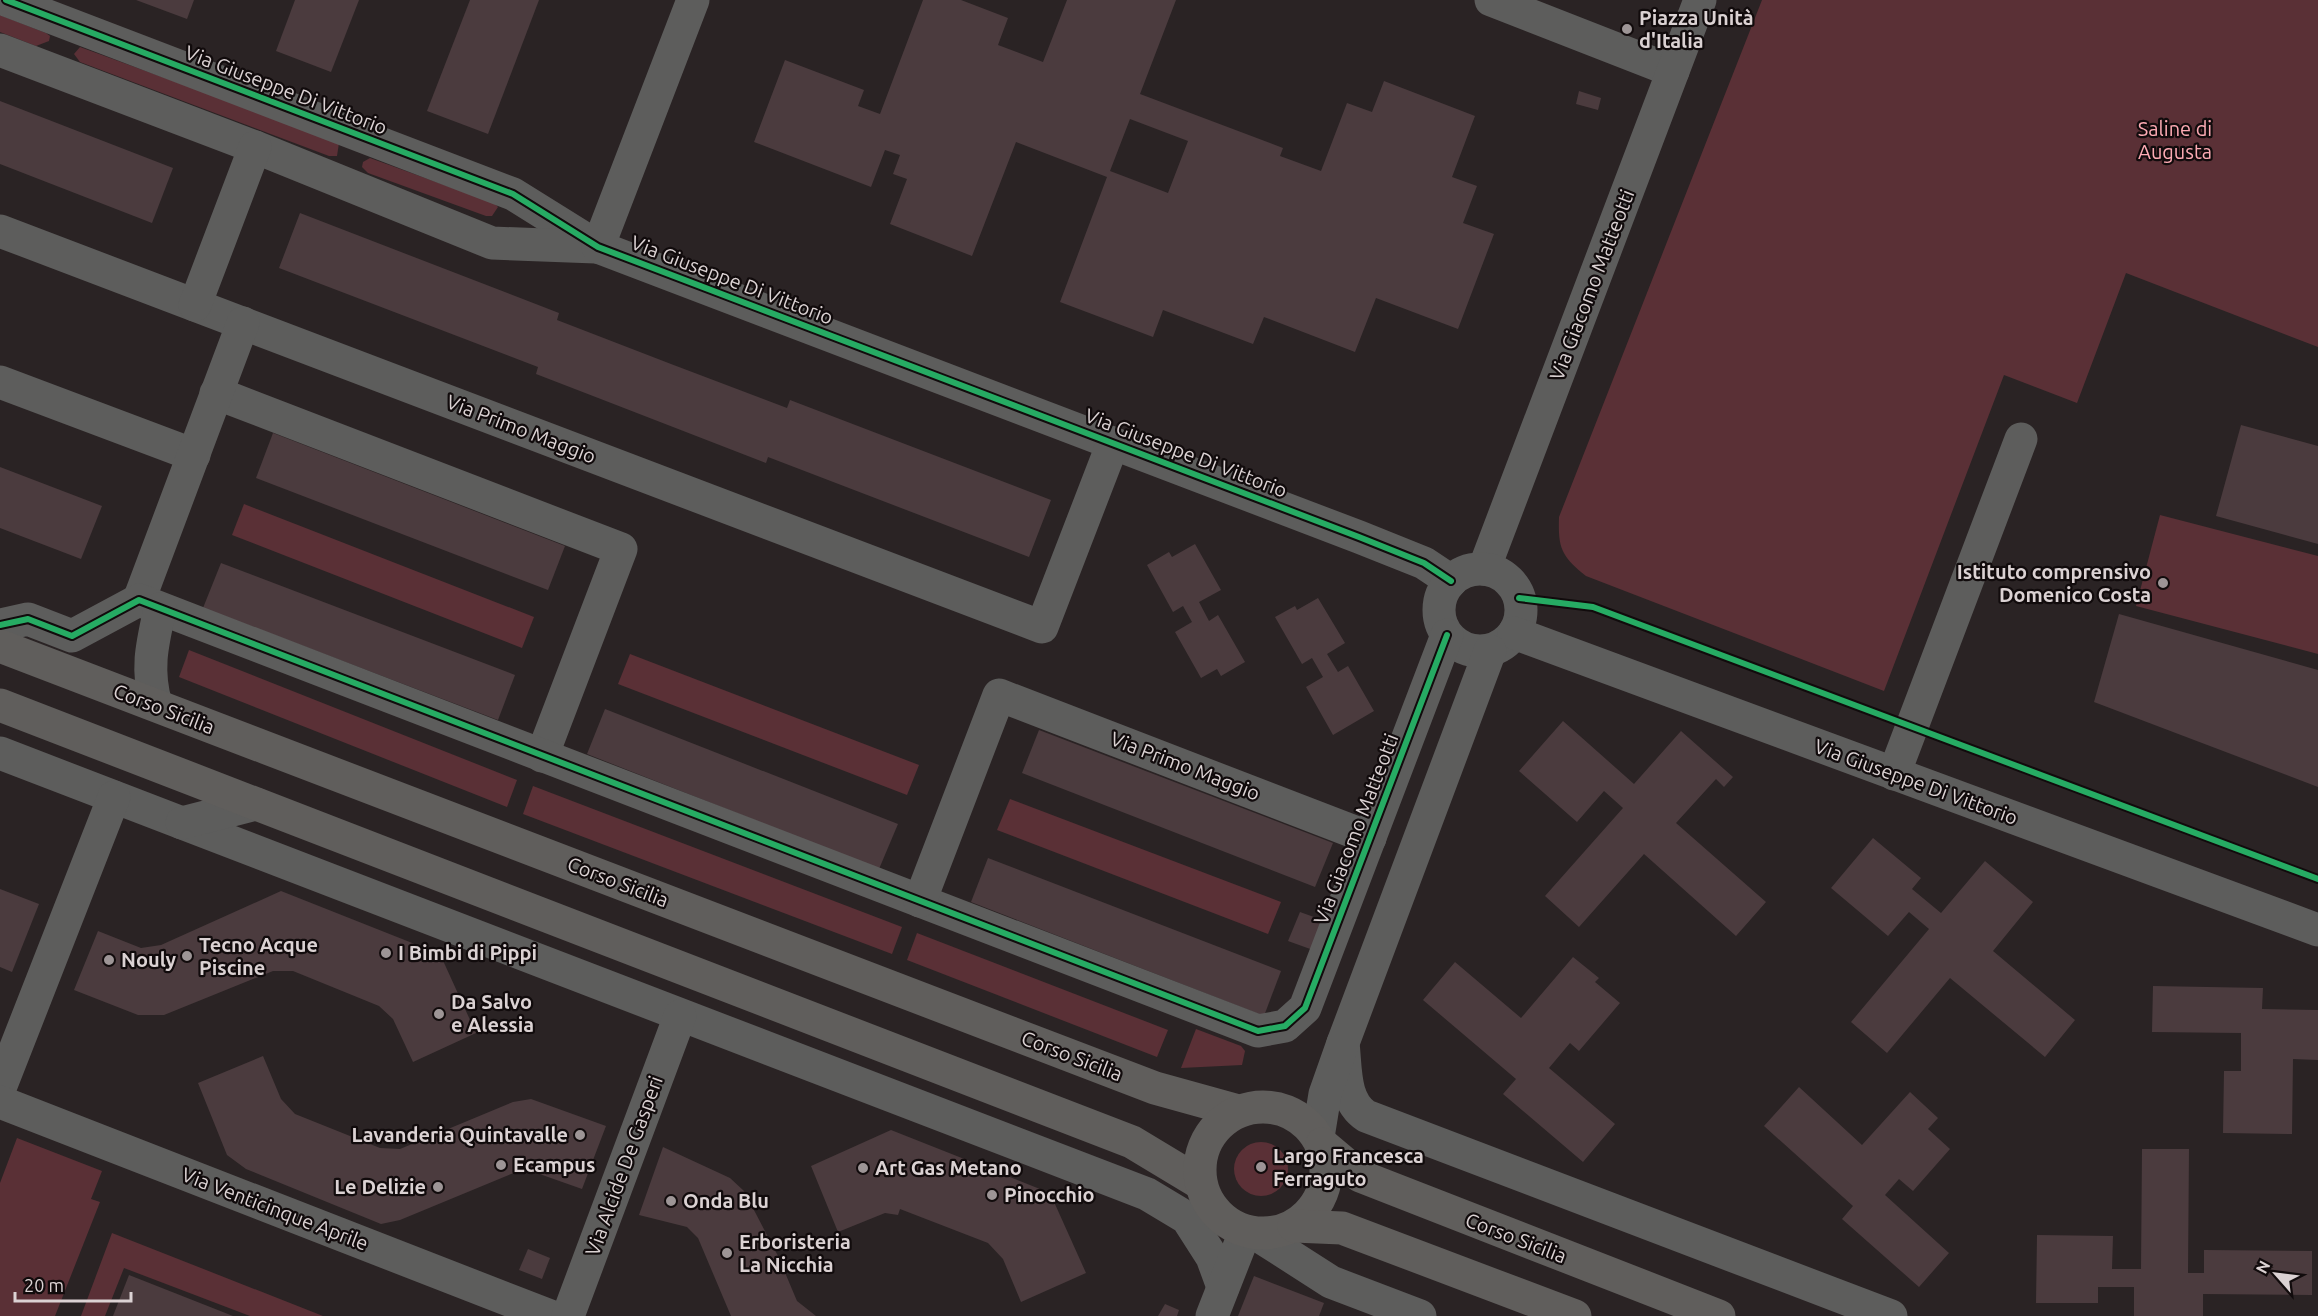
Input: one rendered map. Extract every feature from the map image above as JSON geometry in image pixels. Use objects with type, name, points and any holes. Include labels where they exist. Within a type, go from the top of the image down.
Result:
[{"type":"main road","name":"Corso Sicilia","points":[[0,646],[1149,1086],[1238,1111]]},
{"type":"main road","points":[[0,705],[1132,1142],[1200,1183]]},
{"type":"main road","points":[[1260,1106],[1283,1109],[1303,1120],[1320,1141],[1326,1167],[1323,1190],[1312,1210],[1294,1226],[1275,1233],[1250,1232],[1224,1220],[1208,1203],[1200,1183],[1199,1161],[1207,1140],[1220,1123],[1238,1111],[1260,1106]]},
{"type":"main road","name":"Corso Sicilia","points":[[1320,1141],[1360,1176],[1719,1316]]},
{"type":"main road","points":[[1294,1226],[1342,1228],[1575,1316]]},
{"type":"street","name":"Via Giuseppe Di Vittorio","points":[[6,0],[513,194],[598,247],[1424,563],[1451,581]]},
{"type":"street","points":[[598,247],[693,0]]},
{"type":"street","points":[[1491,0],[1673,71]]},
{"type":"street","name":"Via Giacomo Matteotti","points":[[1484,569],[1700,0]]},
{"type":"street","name":"Via Giuseppe Di Vittorio","points":[[0,50],[255,147],[492,243],[598,247]]},
{"type":"street","points":[[195,305],[255,147]]},
{"type":"street","name":"Via Primo Maggio","points":[[0,231],[1042,627],[1113,443]]},
{"type":"street","points":[[156,705],[149,682],[149,604],[194,455],[243,323]]},
{"type":"street","points":[[0,382],[194,455]]},
{"type":"street","points":[[216,393],[621,549],[542,756]]},
{"type":"street","points":[[1894,774],[2020,439]]},
{"type":"street","points":[[1320,1141],[1325,1094],[1343,1043],[1502,642],[1521,610],[1514,587],[1496,572],[1484,569],[1461,574],[1451,581],[1440,602],[1439,614],[1447,636],[1473,651],[1502,642]]},
{"type":"street","points":[[0,626],[28,619],[72,636],[149,604],[920,902]]},
{"type":"street","name":"Via Giacomo Matteotti","points":[[920,902],[1258,1031],[1285,1026],[1305,1008],[1447,636]]},
{"type":"street","name":"Via Giuseppe Di Vittorio","points":[[1502,642],[1894,774],[2318,930]]},
{"type":"street","name":"Via Primo Maggio","points":[[920,902],[999,695],[1370,838]]},
{"type":"street","points":[[1,752],[182,824],[1147,1194],[1187,1218],[1212,1257],[1217,1302]]},
{"type":"street","points":[[0,1088],[114,797]]},
{"type":"street","points":[[182,824],[256,804]]},
{"type":"street","name":"Via Alcide De Gasperi","points":[[568,1316],[680,1016]]},
{"type":"street","points":[[1343,1043],[1348,1091],[1355,1109],[1366,1116],[1891,1316]]},
{"type":"street","name":"Via Venticinque Aprile","points":[[0,1102],[550,1316]]},
{"type":"street","points":[[1217,1302],[1250,1232],[1331,1282],[1420,1316]]},
{"type":"green space","name":"Saline di Augusta","points":[[1762,0],[2318,0],[2318,347],[2126,273],[2077,403],[2004,375],[1884,691],[1586,576],[1566,557],[1559,536],[1559,517]]},
{"type":"green space","points":[[0,15],[46,33],[50,36],[49,41],[36,46],[0,32]]},
{"type":"green space","points":[[80,47],[335,140],[339,143],[337,156],[329,156],[80,62],[74,54]]},
{"type":"green space","points":[[370,158],[494,203],[498,207],[492,216],[486,216],[368,173],[362,167],[363,162]]},
{"type":"green space","points":[[244,504],[534,617],[522,648],[232,535]]},
{"type":"green space","points":[[2160,515],[2318,556],[2318,654],[2136,606]]},
{"type":"green space","points":[[189,650],[517,780],[507,807],[179,677]]},
{"type":"green space","points":[[630,654],[919,765],[907,795],[618,684]]},
{"type":"green space","points":[[533,786],[902,927],[892,954],[523,814]]},
{"type":"green space","points":[[1010,799],[1281,902],[1268,934],[997,830]]},
{"type":"green space","points":[[917,933],[1168,1030],[1157,1057],[907,960]]},
{"type":"green space","points":[[1196,1029],[1241,1046],[1245,1051],[1242,1065],[1181,1068]]},
{"type":"green space","points":[[17,1138],[102,1171],[91,1199],[100,1202],[55,1316],[0,1316],[0,1183]]},
{"type":"green space","points":[[1261,1142],[1280,1150],[1288,1169],[1280,1188],[1261,1196],[1242,1188],[1234,1169],[1242,1150]]},
{"type":"green space","points":[[112,1233],[323,1316],[250,1316],[124,1268],[105,1316],[81,1316]]},
{"type":"building","points":[[136,0],[194,0],[187,19]]},
{"type":"building","points":[[295,0],[359,0],[331,72],[276,51]]},
{"type":"building","points":[[470,0],[539,0],[488,134],[427,111]]},
{"type":"building","points":[[923,0],[961,0],[1008,18],[998,45],[1043,62],[1067,0],[1176,0],[1140,94],[1283,148],[1280,156],[1321,171],[1347,103],[1372,112],[1384,81],[1475,116],[1452,177],[1477,186],[1463,223],[1494,234],[1458,329],[1376,298],[1355,352],[1264,317],[1253,344],[1163,310],[1153,337],[1060,302],[1107,177],[1016,142],[972,256],[890,224],[907,179],[893,174],[900,155],[885,150],[871,187],[754,142],[785,60],[864,90],[858,106],[880,114]],"holes":[[[1130,119],[1188,141],[1168,193],[1110,171]]]},
{"type":"building","points":[[1579,91],[1601,98],[1598,110],[1576,104]]},
{"type":"building","points":[[0,101],[173,168],[152,223],[0,164]]},
{"type":"building","points":[[300,213],[559,313],[557,320],[671,364],[787,408],[790,400],[1051,500],[1029,557],[768,457],[766,463],[536,374],[538,367],[279,268]]},
{"type":"building","points":[[2241,425],[2318,446],[2318,544],[2216,516]]},
{"type":"building","points":[[273,433],[565,546],[548,590],[256,478]]},
{"type":"building","points":[[0,467],[102,506],[81,559],[0,528]]},
{"type":"building","points":[[1195,544],[1221,590],[1199,602],[1209,621],[1218,615],[1245,662],[1221,676],[1217,669],[1201,678],[1175,632],[1192,622],[1183,606],[1173,612],[1147,565],[1169,552],[1172,557]]},
{"type":"building","points":[[221,563],[515,675],[498,720],[203,608]]},
{"type":"building","points":[[1318,598],[1345,643],[1327,654],[1338,672],[1348,666],[1374,711],[1333,735],[1306,687],[1323,677],[1312,658],[1302,664],[1275,617],[1295,606],[1297,610]]},
{"type":"building","points":[[2119,614],[2318,670],[2318,787],[2094,702]]},
{"type":"building","points":[[605,709],[898,824],[879,869],[587,754]]},
{"type":"building","points":[[1563,721],[1634,784],[1681,731],[1733,777],[1724,787],[1716,779],[1676,823],[1766,902],[1736,936],[1644,854],[1579,927],[1545,896],[1623,808],[1604,791],[1577,822],[1519,771]]},
{"type":"building","points":[[1039,730],[1333,843],[1315,887],[1022,773]]},
{"type":"building","points":[[1873,838],[1921,878],[1912,889],[1941,913],[1985,861],[2033,902],[1993,951],[2075,1020],[2045,1057],[1950,978],[1887,1053],[1851,1022],[1929,929],[1909,912],[1888,936],[1831,888]]},
{"type":"building","points":[[988,858],[1281,971],[1264,1016],[971,902]]},
{"type":"building","points":[[0,889],[39,904],[12,972],[0,967]]},
{"type":"building","points":[[281,891],[440,954],[476,1033],[413,1062],[393,1019],[379,1006],[293,971],[273,971],[164,1015],[138,1015],[74,990],[98,931],[141,948],[161,945]]},
{"type":"building","points":[[1300,912],[1325,921],[1313,950],[1288,941]]},
{"type":"building","points":[[1573,957],[1599,978],[1595,982],[1620,1003],[1579,1051],[1570,1043],[1549,1068],[1615,1124],[1583,1162],[1503,1094],[1516,1079],[1423,1000],[1455,962],[1521,1018]]},
{"type":"building","points":[[2153,986],[2263,988],[2262,1009],[2318,1010],[2318,1060],[2293,1059],[2292,1134],[2223,1133],[2224,1071],[2241,1071],[2241,1033],[2152,1032]]},
{"type":"building","points":[[263,1056],[281,1099],[295,1114],[380,1148],[400,1149],[513,1102],[531,1099],[606,1126],[582,1189],[531,1171],[516,1172],[400,1220],[381,1224],[246,1169],[227,1155],[198,1083]]},
{"type":"building","points":[[1799,1087],[1862,1145],[1910,1092],[1938,1118],[1928,1129],[1950,1149],[1913,1191],[1899,1179],[1885,1195],[1949,1253],[1919,1287],[1842,1219],[1853,1206],[1764,1126]]},
{"type":"building","points":[[891,1130],[1050,1193],[1086,1273],[1021,1302],[1003,1259],[988,1243],[900,1209],[898,1215],[885,1213],[838,1232],[811,1166]]},
{"type":"building","points":[[663,1147],[730,1178],[744,1191],[778,1256],[797,1301],[816,1316],[731,1316],[698,1238],[687,1227],[639,1215]]},
{"type":"building","points":[[2142,1149],[2189,1149],[2188,1273],[2204,1273],[2204,1250],[2312,1251],[2312,1295],[2203,1294],[2203,1316],[2134,1316],[2134,1287],[2098,1287],[2098,1303],[2036,1303],[2037,1235],[2113,1236],[2112,1269],[2141,1269]]},
{"type":"building","points":[[528,1249],[550,1258],[542,1279],[519,1270]]},
{"type":"building","points":[[129,1275],[233,1316],[113,1316]]},
{"type":"building","points":[[1254,1276],[1324,1303],[1319,1316],[1238,1316]]},
{"type":"building","points":[[1165,1304],[1179,1310],[1177,1316],[1158,1316]]},
{"type":"cycle path","points":[[6,0],[513,194],[598,247],[1359,537],[1424,563],[1451,581]]},
{"type":"cycle path","points":[[1519,598],[1593,607],[2318,879]]},
{"type":"cycle path","points":[[0,625],[28,619],[72,636],[139,600],[1258,1031],[1285,1026],[1305,1008],[1447,635]]},
{"type":"place","name":"Piazza Unità d'Italia","points":[[1627,29]]},
{"type":"place","name":"Istituto comprensivo Domenico Costa","points":[[2163,583]]},
{"type":"place","name":"I Bimbi di Pippi","points":[[386,953]]},
{"type":"place","name":"Tecno Acque Piscine","points":[[187,956]]},
{"type":"place","name":"Nouly","points":[[109,960]]},
{"type":"place","name":"Da Salvo e Alessia","points":[[439,1014]]},
{"type":"place","name":"Lavanderia Quintavalle","points":[[580,1135]]},
{"type":"place","name":"Ecampus","points":[[501,1165]]},
{"type":"place","name":"Largo Francesca Ferraguto","points":[[1261,1167]]},
{"type":"place","name":"Art Gas Metano","points":[[863,1168]]},
{"type":"place","name":"Le Delizie","points":[[438,1187]]},
{"type":"place","name":"Pinocchio","points":[[992,1195]]},
{"type":"place","name":"Onda Blu","points":[[671,1201]]},
{"type":"place","name":"Erboristeria La Nicchia","points":[[727,1253]]}]
